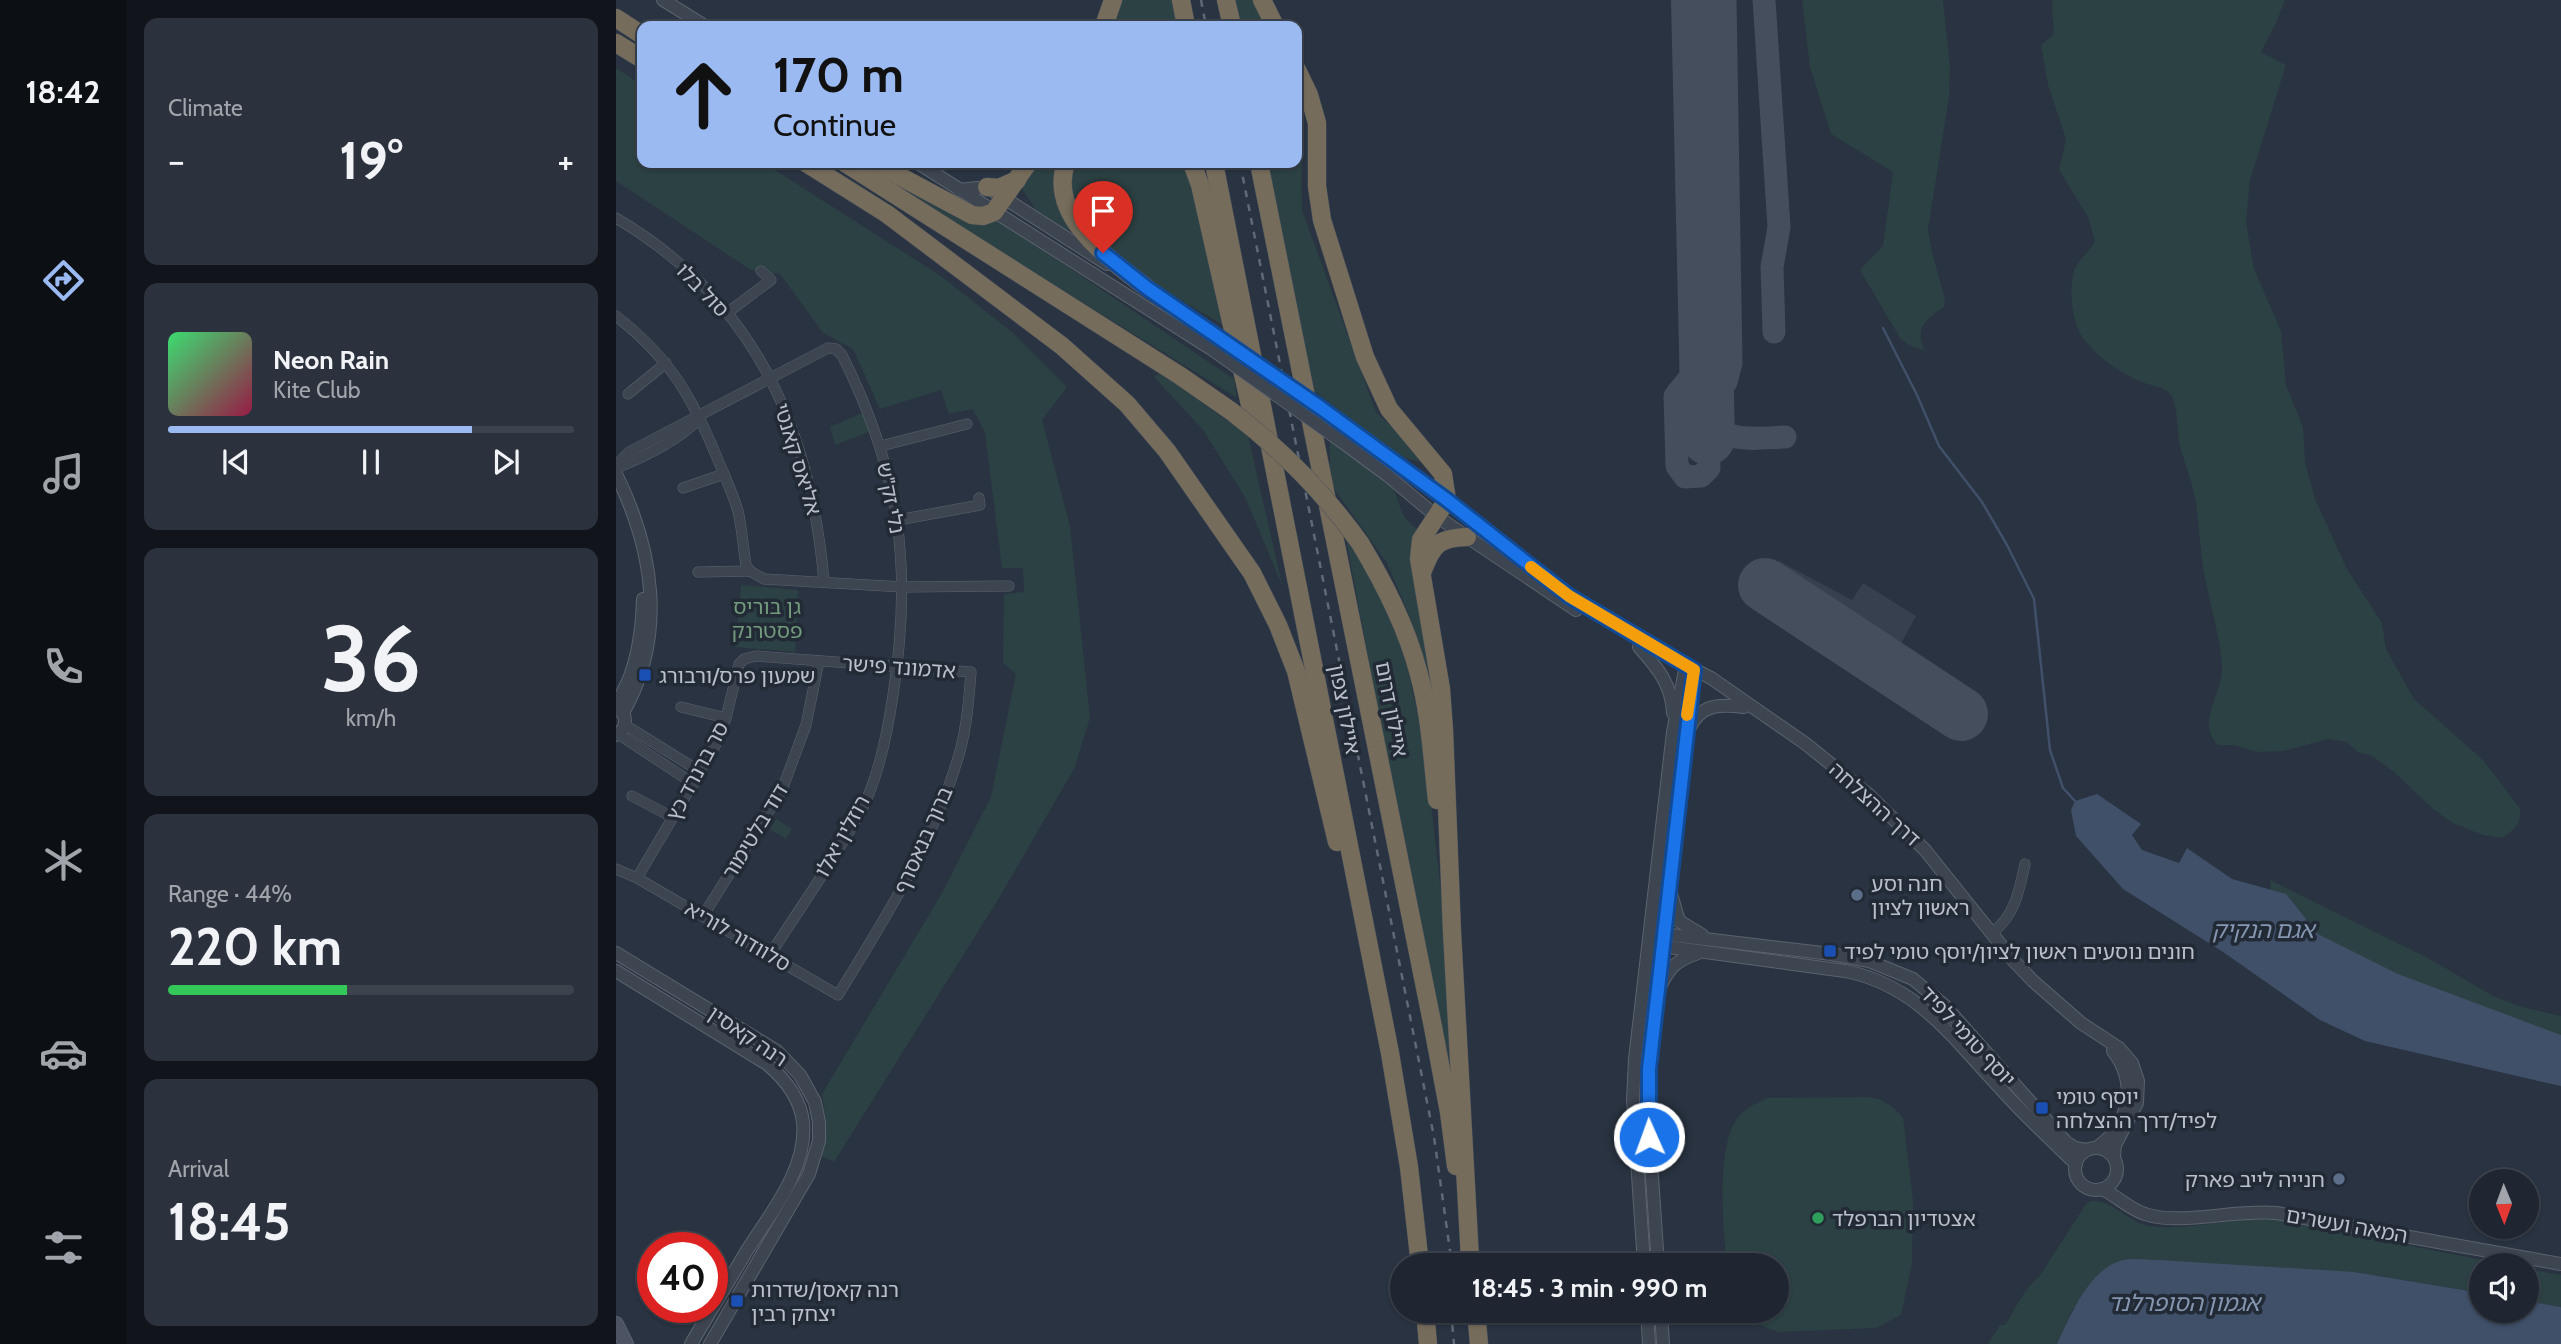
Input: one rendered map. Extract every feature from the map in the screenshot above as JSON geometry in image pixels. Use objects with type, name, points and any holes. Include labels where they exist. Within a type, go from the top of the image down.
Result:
[{"type":"highway","points":[[1106,21],[1113,0]]},
{"type":"highway","points":[[1181,0],[1185,21]]},
{"type":"highway","points":[[1226,0],[1231,21]]},
{"type":"highway","points":[[1262,0],[1272,21]]},
{"type":"highway","points":[[616,18],[637,32]]},
{"type":"highway","points":[[616,44],[637,57]]},
{"type":"highway","points":[[1302,80],[1317,122],[1317,186],[1322,220],[1365,357],[1388,409],[1443,474],[1447,500],[1421,540],[1419,553],[1442,703],[1470,1253]]},
{"type":"highway","points":[[814,168],[930,245],[1062,345],[1110,387],[1167,451],[1252,573],[1278,625],[1296,671],[1390,1053]]},
{"type":"highway","points":[[853,168],[1168,368],[1231,411],[1289,458],[1326,498],[1360,542],[1400,618],[1419,672],[1431,747],[1452,932]]},
{"type":"highway","points":[[884,168],[972,215],[983,216],[999,205],[1025,168]]},
{"type":"highway","points":[[1064,168],[1063,191],[1076,222],[1103,253],[1147,288]]},
{"type":"highway","points":[[1194,168],[1200,185],[1290,579],[1306,626]]},
{"type":"highway","name":"איילון צפון","points":[[1215,168],[1390,1053],[1409,1167],[1419,1253]]},
{"type":"highway","name":"איילון דרום","points":[[1260,168],[1449,1112],[1470,1253]]},
{"type":"highway","points":[[987,187],[999,188],[1017,180]]},
{"type":"highway","points":[[1421,573],[1430,550],[1447,538],[1467,537]]},
{"type":"highway","points":[[1426,1323],[1428,1344]]},
{"type":"highway","points":[[1477,1323],[1479,1344]]},
{"type":"main road","points":[[616,1324],[626,1344]]},
{"type":"street","points":[[663,0],[697,21]]},
{"type":"street","points":[[925,168],[958,190],[999,205]]},
{"type":"street","points":[[958,190],[987,187],[999,205]]},
{"type":"street","name":"דרך ההצלחה","points":[[999,205],[1147,288],[1202,324],[1447,500],[1569,596],[1785,730]]},
{"type":"street","name":"דרך ההצלחה","points":[[999,205],[1341,440],[1436,516],[1561,601],[1639,647],[1689,672],[1711,678],[1834,766],[1926,850],[2034,981],[2128,1057],[2138,1081],[2137,1103],[2115,1145],[2114,1157]]},
{"type":"street","name":"סול בלו","points":[[616,218],[652,240],[708,291],[741,330],[772,379]]},
{"type":"street","points":[[726,313],[771,280],[761,271]]},
{"type":"street","points":[[616,316],[635,330],[666,363],[700,416],[738,510],[746,565],[750,571],[764,579],[903,587],[1009,586]]},
{"type":"street","name":"נלי זק\"ש","points":[[772,379],[828,348],[836,349],[842,355],[858,386],[881,446],[898,520],[903,587],[898,666]]},
{"type":"street","points":[[628,394],[666,363]]},
{"type":"street","points":[[616,467],[636,461],[692,426],[700,416],[772,379]]},
{"type":"street","name":"אליאס קאנטי","points":[[772,379],[801,452],[812,491],[820,534],[824,582]]},
{"type":"street","points":[[881,446],[967,424]]},
{"type":"street","points":[[616,474],[627,497],[641,542],[650,587],[649,635],[644,666],[619,720]]},
{"type":"street","points":[[683,488],[724,474]]},
{"type":"street","points":[[898,520],[979,505],[979,498]]},
{"type":"street","points":[[698,572],[750,571]]},
{"type":"street","points":[[1639,647],[1667,685],[1679,735],[1668,883],[1649,1069],[1648,1118],[1657,1253]]},
{"type":"street","name":"אדמונד פישר","points":[[744,659],[756,656],[971,672]]},
{"type":"street","name":"סר ברנרד כץ","points":[[637,878],[701,772],[726,718],[739,664],[744,659]]},
{"type":"street","name":"דוד בלטימור","points":[[703,916],[782,790],[806,725],[819,661]]},
{"type":"street","name":"רוזלין יאלו","points":[[770,955],[864,805],[890,718],[898,666]]},
{"type":"street","name":"ברוך בנאסרף","points":[[838,995],[893,906],[935,823],[960,750],[967,717],[971,672]]},
{"type":"street","points":[[1643,1253],[1633,1100],[1649,939],[1689,672]]},
{"type":"street","points":[[1679,735],[1704,709],[1723,705],[1744,707]]},
{"type":"street","points":[[681,707],[726,718]]},
{"type":"street","points":[[619,720],[701,772]]},
{"type":"street","points":[[619,720],[694,784]]},
{"type":"street","points":[[632,796],[672,817]]},
{"type":"street","points":[[1992,933],[2003,924],[2013,908],[2025,864]]},
{"type":"street","name":"סלוודור לוריא","points":[[616,869],[637,878],[838,995]]},
{"type":"street","points":[[1668,883],[1679,921],[1709,939]]},
{"type":"street","name":"יוסף טומי לפיד","points":[[1649,939],[1709,939],[1847,957],[1883,965],[1913,979],[1944,1005],[2066,1142],[2075,1148],[2091,1149]]},
{"type":"street","name":"יוסף טומי לפיד","points":[[1662,940],[1703,951],[1866,975],[1892,985],[1916,1001],[1933,1017],[2018,1108],[2076,1164]]},
{"type":"street","points":[[1657,995],[1669,969],[1676,962],[1703,951]]},
{"type":"street","name":"רנה קאסין","points":[[616,953],[777,1051],[800,1075],[815,1102],[819,1122],[818,1141],[809,1174],[710,1344]]},
{"type":"street","name":"רנה קאסין","points":[[616,971],[767,1064],[781,1076],[792,1091],[802,1116],[802,1146],[789,1180],[691,1344]]},
{"type":"street","name":"דרך ההצלחה","points":[[2091,1149],[2114,1132],[2128,1101],[2129,1089],[2125,1069],[2102,1038]]},
{"type":"street","points":[[2116,1177],[2102,1189],[2094,1189],[2082,1183],[2076,1171],[2076,1164],[2080,1156],[2091,1149],[2106,1150],[2117,1164],[2118,1188],[2133,1208]]},
{"type":"street","name":"המאה ועשרים","points":[[2102,1189],[2142,1213],[2165,1217],[2243,1211],[2276,1213],[2561,1264]]},
{"type":"street","points":[[1648,1323],[1649,1344]]},
{"type":"street","points":[[1662,1323],[1663,1344]]},
{"type":"shaded area","points":[[1779,561],[1852,600],[1863,583],[1916,616],[1894,657],[1765,578]]},
{"type":"green space","points":[[1121,0],[1172,0],[1176,21],[1114,21]]},
{"type":"green space","points":[[1232,0],[1253,0],[1262,21],[1236,21]]},
{"type":"green space","points":[[1802,0],[1943,0],[1950,68],[1949,97],[1928,229],[1945,299],[1944,307],[1927,320],[1921,330],[1925,351],[1900,338],[1860,270],[1883,246],[1893,172],[1831,134],[1810,67]]},
{"type":"green space","points":[[2053,0],[2285,0],[2261,52],[2286,65],[2250,180],[2246,221],[2254,269],[2281,331],[2286,385],[2303,427],[2305,462],[2315,499],[2347,569],[2382,623],[2386,649],[2414,699],[2483,760],[2519,807],[2519,821],[2514,829],[2502,838],[2483,835],[2453,823],[2433,809],[2395,773],[2346,742],[2328,739],[2284,751],[2258,752],[2233,745],[2218,745],[2212,737],[2209,718],[2221,679],[2222,662],[2203,566],[2196,503],[2180,446],[2173,399],[2164,389],[2134,379],[2105,360],[2086,342],[2074,318],[2071,298],[2074,271],[2095,241],[2088,217],[2059,170],[2066,139],[2048,85],[2041,45],[2053,35]]},
{"type":"green space","points":[[616,68],[637,82],[637,168],[772,168],[941,276],[1012,332],[1067,387],[1042,420],[1070,526],[1090,718],[1074,769],[999,898],[834,1162],[818,1155],[826,1121],[822,1094],[942,893],[991,797],[1016,674],[1003,663],[1004,594],[1024,592],[1023,568],[1002,568],[985,433],[973,409],[949,414],[941,390],[880,409],[853,349],[823,333],[780,274],[751,270],[616,181]]},
{"type":"green space","points":[[866,168],[970,220],[986,223],[1000,221],[1234,379],[1237,398]]},
{"type":"green space","points":[[1031,168],[1056,168],[1055,181],[1072,226],[1066,233],[1039,214],[1019,185]]},
{"type":"green space","points":[[1072,168],[1187,168],[1223,325],[1148,279],[1097,238],[1079,214],[1070,189]]},
{"type":"green space","points":[[1266,168],[1302,168],[1302,210],[1376,412],[1428,461],[1420,462],[1398,456],[1312,389]]},
{"type":"green space","points":[[1160,373],[1248,435],[1282,585],[1245,497],[1203,430],[1154,377]]},
{"type":"green space","points":[[864,412],[869,432],[835,445],[830,427]]},
{"type":"green space","points":[[1330,440],[1389,484],[1394,490],[1402,513],[1419,530],[1433,669],[1427,674],[1410,617],[1387,563],[1330,483]]},
{"type":"green space","points":[[1346,539],[1381,592],[1395,628],[1415,703],[1428,778],[1441,893],[1456,1042],[1461,1132],[1425,959]]},
{"type":"green space","name":"גן בוריס פסטרנק","points":[[741,585],[798,590],[795,652],[735,647]]},
{"type":"green space","points":[[776,819],[792,829],[786,839],[770,829]]},
{"type":"green space","points":[[2270,880],[2426,957],[2493,996],[2519,1006],[2561,1016],[2561,1044],[2441,1001],[2272,909]]},
{"type":"green space","name":"אצטדיון הברפלד","points":[[1867,1097],[1887,1103],[1903,1118],[1913,1200],[1912,1264],[1901,1315],[1876,1328],[1778,1332],[1755,1323],[1789,1323],[1789,1253],[1726,1253],[1723,1170],[1730,1134],[1736,1120],[1746,1110],[1767,1098]]},
{"type":"green space","points":[[2099,1201],[2149,1226],[2179,1227],[2243,1220],[2275,1220],[2469,1257],[2469,1291],[2354,1272],[2073,1308],[2057,1344],[1988,1344],[2039,1277],[2086,1204]]},
{"type":"green space","points":[[2539,1271],[2561,1275],[2561,1307],[2539,1303]]},
{"type":"water","name":"אגם הנקיק","points":[[2097,794],[2141,824],[2132,835],[2142,850],[2179,863],[2187,848],[2232,879],[2286,894],[2318,934],[2398,974],[2561,1035],[2561,1086],[2365,1041],[2320,1020],[2223,952],[2123,889],[2076,836],[2071,810],[2075,801]]},
{"type":"water","name":"אגמון הסופרלנד","points":[[2134,1259],[2354,1272],[2469,1291],[2469,1323],[2539,1323],[2539,1303],[2561,1307],[2561,1344],[2057,1344],[2081,1296],[2099,1274],[2120,1261]]},
{"type":"waterway","points":[[1883,328],[1939,446],[1982,502],[2034,599],[2050,750],[2063,788],[2075,801]]},
{"type":"taxiway","points":[[1725,0],[1731,363],[1726,382],[1718,391],[1717,420],[1722,431],[1729,435],[1785,437]]},
{"type":"taxiway","points":[[1764,0],[1779,227],[1772,267],[1774,332]]},
{"type":"taxiway","points":[[1706,358],[1675,396],[1677,466],[1685,477],[1701,476],[1709,468],[1708,438]]},
{"type":"runway","points":[[1698,0],[1708,438]]},
{"type":"runway","points":[[1765,585],[1961,714]]},
{"type":"railway","points":[[1201,0],[1205,21]]},
{"type":"railway","points":[[1241,168],[1434,1137],[1450,1253]]},
{"type":"railway","points":[[1452,1323],[1454,1344]]},
{"type":"slow traffic","points":[[1531,567],[1569,596],[1694,670],[1687,715]]},
{"type":"place","name":"שמעון פרס/ורבורג","points":[[645,675]]},
{"type":"place","name":"חנה וסע ראשון לציון","points":[[1857,895]]},
{"type":"place","name":"חונים נוסעים ראשון לציון/יוסף טומי לפיד","points":[[1830,951]]},
{"type":"place","name":"יוסף טומי לפיד/דרך ההצלחה","points":[[2042,1108]]},
{"type":"place","name":"חנייה לייב פארק","points":[[2339,1179]]},
{"type":"place","name":"אצטדיון הברפלד","points":[[1818,1218]]},
{"type":"place","name":"רנה קאסן/שדרות יצחק רבין","points":[[737,1301]]},
{"type":"route","points":[[1103,253],[1147,288],[1321,408],[1447,500],[1569,596],[1694,670],[1684,739],[1649,1069],[1649,1137]]}]
